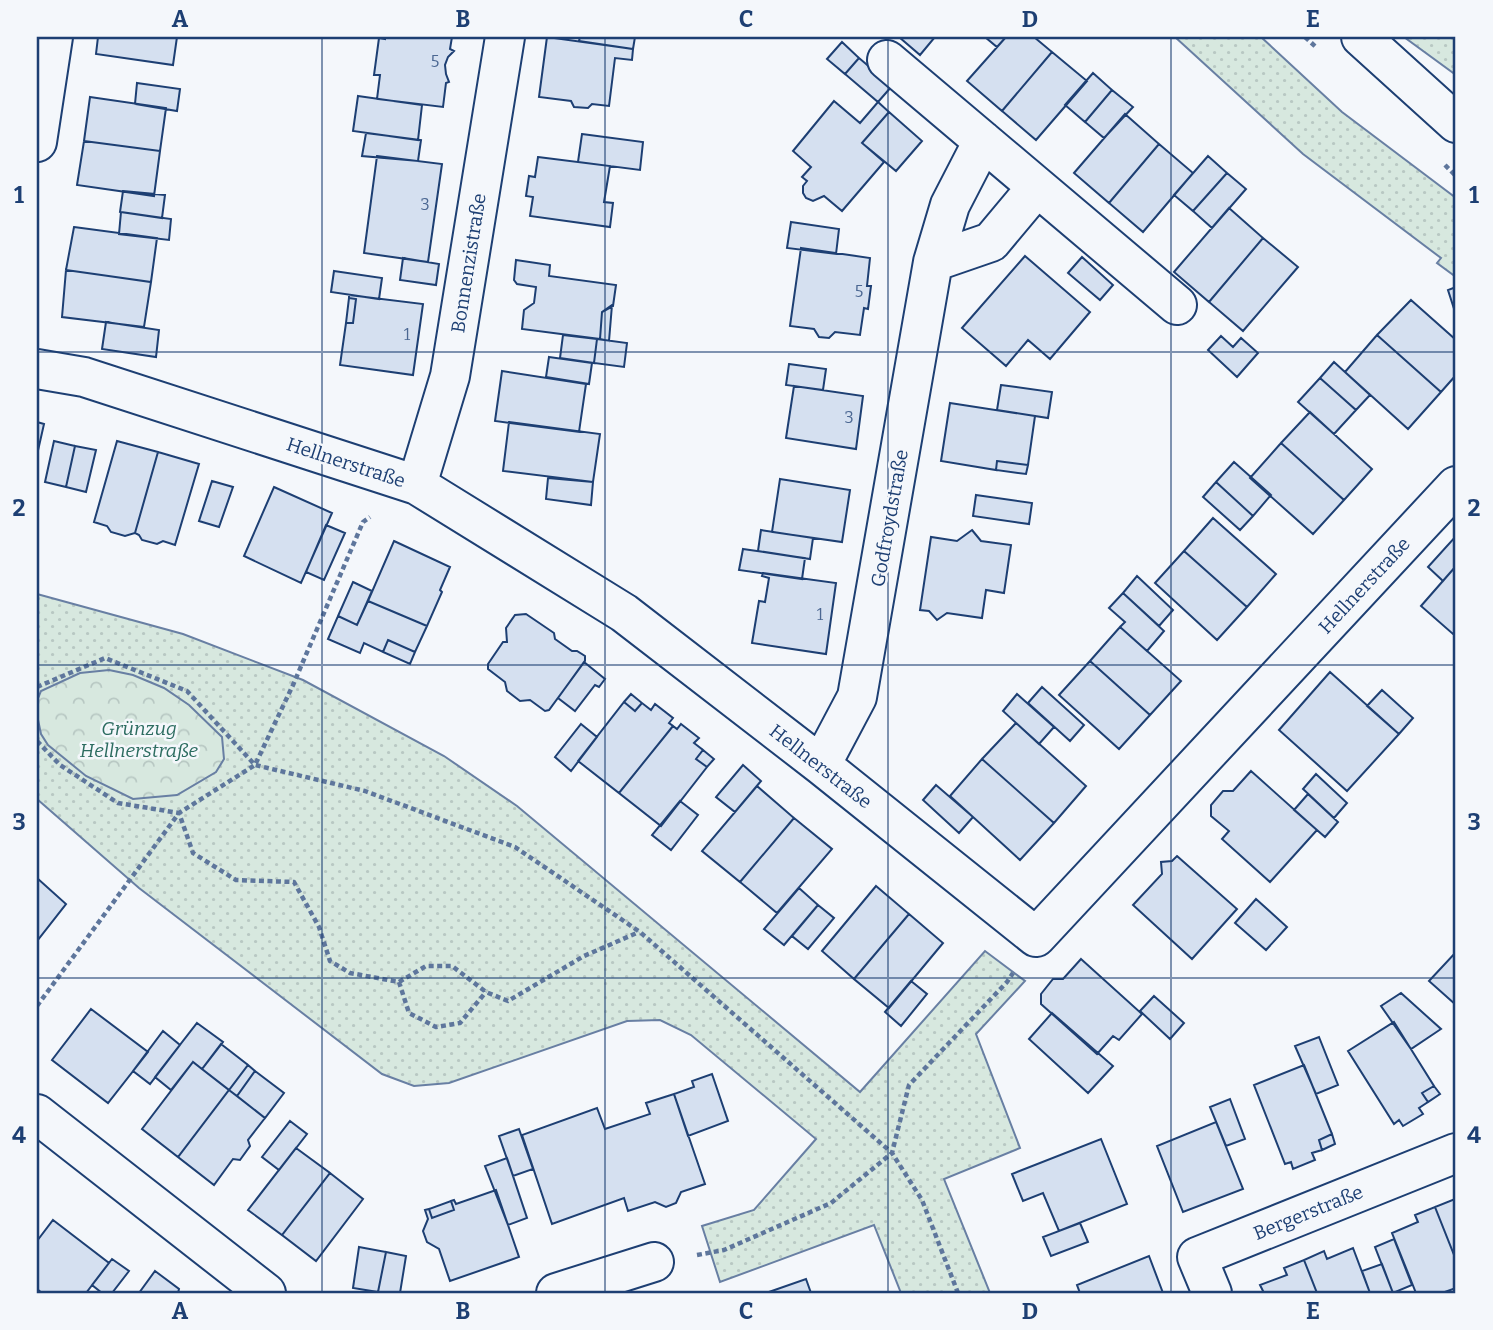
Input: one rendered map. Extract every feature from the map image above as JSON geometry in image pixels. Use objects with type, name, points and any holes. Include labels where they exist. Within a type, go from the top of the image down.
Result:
[{"type":"street","points":[[37,142],[53,37]]},
{"type":"street","name":"Bonnenzistraße","points":[[417,485],[450,376],[505,37]]},
{"type":"street","points":[[1361,37],[1456,123]]},
{"type":"street","points":[[887,61],[1177,305]]},
{"type":"street","name":"Godfroydstraße","points":[[821,765],[858,697],[933,262],[950,205],[983,141]]},
{"type":"street","points":[[933,262],[991,242],[1037,187]]},
{"type":"street","name":"Hellnerstraße","points":[[37,369],[84,377],[417,485],[624,613],[821,765],[1036,937],[1456,486]]},
{"type":"street","points":[[37,1114],[266,1293]]},
{"type":"street","name":"Bergerstraße","points":[[1212,1293],[1197,1256],[1456,1153]]},
{"type":"street","points":[[556,1293],[654,1262]]},
{"type":"path","points":[[37,1006],[179,813],[255,765],[293,685],[363,522],[417,485]]},
{"type":"path","points":[[37,687],[105,658],[187,691],[255,765],[365,791],[515,847],[640,932],[892,1153],[922,1200],[958,1293]]},
{"type":"path","points":[[37,741],[60,765],[118,803],[179,813]]},
{"type":"path","points":[[179,813],[193,853],[236,880],[294,882],[319,927],[330,961],[350,973],[398,982],[426,966],[452,966],[486,992],[508,1001],[584,956],[640,932]]},
{"type":"path","points":[[654,1262],[724,1250],[831,1203],[892,1153],[909,1085],[1007,982],[1036,937]]},
{"type":"path","points":[[398,982],[410,1013],[436,1027],[460,1023],[486,992]]},
{"type":"green space","points":[[1175,37],[1261,37],[1342,112],[1456,198],[1456,277],[1437,263],[1441,258],[1303,154]]},
{"type":"green space","points":[[1404,37],[1456,37],[1456,75]]},
{"type":"green space","points":[[37,594],[183,634],[303,680],[444,756],[517,806],[860,1092],[985,951],[1025,981],[976,1034],[1020,1148],[944,1179],[990,1293],[901,1293],[874,1225],[720,1282],[702,1226],[754,1210],[816,1139],[691,1035],[660,1020],[627,1021],[449,1083],[414,1086],[382,1074],[139,888],[37,799]]},
{"type":"green space","name":"Grünzug Hellnerstraße","points":[[109,670],[133,675],[164,688],[189,705],[222,737],[224,759],[216,772],[177,795],[133,799],[86,776],[48,745],[41,734],[37,715],[37,701],[41,691],[80,673]]},
{"type":"building","points":[[98,37],[177,37],[173,65],[96,54]]},
{"type":"building","points":[[452,37],[450,49],[454,51],[445,65],[449,82],[446,83],[443,107],[377,99],[380,75],[374,75],[379,38]]},
{"type":"building","points":[[547,37],[633,49],[632,60],[615,58],[609,106],[592,104],[588,108],[574,107],[571,101],[539,97]]},
{"type":"building","points":[[580,37],[635,37],[633,49],[579,41]]},
{"type":"building","points":[[899,37],[935,37],[920,55]]},
{"type":"building","points":[[985,37],[1006,37],[997,47]]},
{"type":"building","points":[[1006,37],[1034,37],[1052,52],[1002,111],[967,81]]},
{"type":"building","points":[[842,42],[859,58],[845,74],[827,59]]},
{"type":"building","points":[[1052,52],[1087,81],[1036,140],[1002,111]]},
{"type":"building","points":[[859,58],[892,86],[878,102],[845,74]]},
{"type":"building","points":[[1093,73],[1112,90],[1085,122],[1065,105]]},
{"type":"building","points":[[137,83],[180,89],[177,111],[135,104]]},
{"type":"building","points":[[1112,90],[1133,107],[1104,138],[1085,122]]},
{"type":"building","points":[[358,96],[422,105],[418,140],[353,131]]},
{"type":"building","points":[[90,97],[166,108],[160,151],[84,141]]},
{"type":"building","points":[[834,101],[860,123],[878,102],[889,112],[862,143],[884,162],[842,211],[824,196],[813,201],[806,198],[803,186],[807,181],[802,177],[811,167],[793,151]]},
{"type":"building","points":[[889,112],[922,141],[896,171],[862,143]]},
{"type":"building","points":[[1125,114],[1159,144],[1109,203],[1074,173]]},
{"type":"building","points":[[366,133],[421,140],[418,161],[362,156]]},
{"type":"building","points":[[582,134],[643,142],[640,170],[578,162]]},
{"type":"building","points":[[84,141],[160,151],[154,196],[77,185]]},
{"type":"building","points":[[1159,144],[1193,173],[1143,232],[1109,203]]},
{"type":"building","points":[[377,156],[442,164],[428,262],[364,253]]},
{"type":"building","points":[[1208,156],[1227,173],[1193,211],[1174,195]]},
{"type":"building","points":[[538,157],[610,166],[604,202],[613,203],[610,227],[530,216],[533,197],[526,196],[529,176],[535,177]]},
{"type":"building","points":[[1227,173],[1246,189],[1212,228],[1193,211]]},
{"type":"building","points":[[123,191],[165,195],[162,218],[120,212]]},
{"type":"building","points":[[1229,208],[1263,238],[1209,302],[1174,272]]},
{"type":"building","points":[[121,212],[171,219],[169,240],[119,234]]},
{"type":"building","points":[[791,222],[839,229],[836,254],[787,248]]},
{"type":"building","points":[[74,227],[157,238],[151,282],[66,270]]},
{"type":"building","points":[[1263,238],[1298,267],[1243,331],[1209,302]]},
{"type":"building","points":[[801,248],[870,258],[867,286],[871,286],[868,309],[864,308],[860,335],[835,332],[829,338],[819,337],[814,329],[790,326]]},
{"type":"building","points":[[1025,256],[1090,312],[1050,359],[1028,340],[1006,366],[962,328]]},
{"type":"building","points":[[1082,257],[1113,285],[1100,300],[1068,273]]},
{"type":"building","points":[[403,258],[439,264],[436,285],[400,280]]},
{"type":"building","points":[[516,260],[550,265],[549,276],[616,285],[613,306],[602,312],[600,339],[522,329],[524,310],[534,303],[536,287],[517,284],[514,280]]},
{"type":"building","points":[[66,270],[151,282],[144,327],[62,317]]},
{"type":"building","points":[[334,271],[382,278],[379,299],[331,292]]},
{"type":"building","points":[[1456,287],[1456,315],[1448,290]]},
{"type":"building","points":[[349,295],[423,304],[413,375],[340,365],[346,323],[353,323],[356,299],[349,298]]},
{"type":"building","points":[[349,298],[356,299],[353,323],[346,323]]},
{"type":"building","points":[[1411,300],[1456,340],[1456,375],[1441,392],[1377,335]]},
{"type":"building","points":[[612,305],[609,341],[600,339],[602,312]]},
{"type":"building","points":[[106,322],[159,330],[156,357],[102,349]]},
{"type":"building","points":[[563,335],[597,339],[594,363],[560,358]]},
{"type":"building","points":[[1377,335],[1441,392],[1408,429],[1345,372]]},
{"type":"building","points":[[1221,336],[1233,347],[1241,338],[1258,353],[1237,377],[1208,350]]},
{"type":"building","points":[[597,339],[627,343],[624,367],[594,363]]},
{"type":"building","points":[[549,357],[592,363],[589,384],[546,377]]},
{"type":"building","points":[[1334,362],[1370,395],[1356,410],[1320,378]]},
{"type":"building","points":[[789,364],[826,369],[823,390],[786,385]]},
{"type":"building","points":[[502,371],[586,384],[579,432],[495,421]]},
{"type":"building","points":[[1320,378],[1356,410],[1334,434],[1298,402]]},
{"type":"building","points":[[1001,385],[1052,392],[1048,418],[997,410]]},
{"type":"building","points":[[794,386],[863,396],[856,449],[786,438]]},
{"type":"building","points":[[950,403],[1035,416],[1028,465],[997,461],[996,470],[941,461]]},
{"type":"building","points":[[1310,412],[1372,469],[1344,500],[1281,443]]},
{"type":"building","points":[[37,422],[44,424],[37,455]]},
{"type":"building","points":[[509,422],[600,434],[593,482],[503,471]]},
{"type":"building","points":[[54,441],[75,446],[66,487],[45,482]]},
{"type":"building","points":[[117,441],[158,452],[135,533],[125,536],[111,532],[107,526],[94,522]]},
{"type":"building","points":[[1281,443],[1344,500],[1313,534],[1250,478]]},
{"type":"building","points":[[75,446],[96,450],[86,492],[66,487]]},
{"type":"building","points":[[158,452],[199,464],[175,545],[163,541],[157,544],[142,540],[135,533]]},
{"type":"building","points":[[997,461],[1028,465],[1026,474],[996,470]]},
{"type":"building","points":[[1234,462],[1271,495],[1253,516],[1216,482]]},
{"type":"building","points":[[548,478],[593,482],[591,505],[546,499]]},
{"type":"building","points":[[780,479],[850,490],[842,542],[772,532]]},
{"type":"building","points":[[212,481],[233,487],[219,527],[199,521]]},
{"type":"building","points":[[1216,482],[1253,516],[1240,530],[1203,497]]},
{"type":"building","points":[[274,487],[332,513],[301,583],[244,556]]},
{"type":"building","points":[[976,495],[1032,503],[1029,524],[973,516]]},
{"type":"building","points":[[1213,518],[1276,574],[1247,607],[1184,551]]},
{"type":"building","points":[[326,525],[345,533],[324,580],[306,572]]},
{"type":"building","points":[[761,530],[813,538],[810,559],[758,551]]},
{"type":"building","points":[[972,530],[981,541],[1011,545],[1004,593],[986,590],[982,618],[947,613],[937,620],[929,611],[920,610],[931,537],[957,541]]},
{"type":"building","points":[[1456,536],[1456,566],[1443,581],[1428,567]]},
{"type":"building","points":[[394,541],[450,567],[427,626],[368,601]]},
{"type":"building","points":[[743,549],[805,558],[802,579],[739,570]]},
{"type":"building","points":[[1184,551],[1247,607],[1217,640],[1155,583]]},
{"type":"building","points":[[1456,566],[1456,631],[1453,634],[1421,606]]},
{"type":"building","points":[[763,573],[836,583],[826,654],[752,643],[759,601],[765,602],[769,578],[762,576]]},
{"type":"building","points":[[1137,576],[1173,610],[1159,626],[1123,593]]},
{"type":"building","points":[[353,582],[372,591],[357,625],[338,616]]},
{"type":"building","points":[[1123,593],[1164,631],[1147,651],[1120,627],[1125,622],[1109,608]]},
{"type":"building","points":[[368,601],[427,626],[415,652],[388,640],[383,652],[364,643],[360,653],[328,639],[338,616],[357,625]]},
{"type":"building","points":[[526,614],[554,633],[555,639],[585,656],[585,661],[549,710],[545,711],[530,700],[520,701],[507,691],[505,682],[488,669],[488,664],[503,642],[507,642],[506,628],[515,615]]},
{"type":"building","points":[[1120,627],[1181,681],[1150,715],[1090,661]]},
{"type":"building","points":[[388,640],[415,652],[410,664],[383,652]]},
{"type":"building","points":[[1090,661],[1150,715],[1119,749],[1059,695]]},
{"type":"building","points":[[584,662],[605,679],[599,687],[595,685],[575,711],[558,698]]},
{"type":"building","points":[[1330,672],[1399,734],[1347,791],[1279,730]]},
{"type":"building","points":[[1042,687],[1084,725],[1070,741],[1028,703]]},
{"type":"building","points":[[1382,690],[1413,718],[1399,734],[1367,706]]},
{"type":"building","points":[[631,694],[642,703],[635,711],[624,702]]},
{"type":"building","points":[[1017,694],[1054,727],[1039,744],[1003,711]]},
{"type":"building","points":[[624,702],[635,711],[642,703],[651,710],[655,704],[673,718],[669,723],[673,726],[619,793],[578,761]]},
{"type":"building","points":[[1016,723],[1086,786],[1054,823],[982,759]]},
{"type":"building","points":[[581,724],[597,737],[571,771],[555,757]]},
{"type":"building","points":[[681,724],[699,738],[694,743],[703,750],[696,759],[707,767],[661,826],[619,793],[673,726],[677,729]]},
{"type":"building","points":[[703,750],[714,759],[707,767],[696,759]]},
{"type":"building","points":[[982,759],[1054,823],[1020,860],[950,796]]},
{"type":"building","points":[[743,765],[761,781],[735,812],[716,797]]},
{"type":"building","points":[[1251,771],[1317,830],[1270,882],[1222,839],[1229,831],[1211,816],[1211,805],[1223,791],[1233,791]]},
{"type":"building","points":[[1316,774],[1347,803],[1334,818],[1303,789]]},
{"type":"building","points":[[936,785],[973,817],[959,833],[923,800]]},
{"type":"building","points":[[757,786],[794,818],[740,882],[702,851]]},
{"type":"building","points":[[1308,794],[1338,822],[1325,837],[1294,810]]},
{"type":"building","points":[[680,801],[698,815],[671,850],[652,835]]},
{"type":"building","points":[[794,818],[832,849],[777,913],[740,882]]},
{"type":"building","points":[[1177,856],[1237,909],[1192,959],[1133,905],[1162,874],[1161,862],[1172,861]]},
{"type":"building","points":[[37,878],[66,904],[37,941]]},
{"type":"building","points":[[876,886],[909,914],[854,979],[822,951]]},
{"type":"building","points":[[799,888],[818,905],[784,945],[764,929]]},
{"type":"building","points":[[1256,899],[1287,927],[1266,950],[1235,923]]},
{"type":"building","points":[[818,905],[834,918],[808,949],[792,936]]},
{"type":"building","points":[[909,914],[943,943],[889,1008],[854,979]]},
{"type":"building","points":[[1456,952],[1456,1005],[1429,981]]},
{"type":"building","points":[[1081,959],[1142,1014],[1119,1040],[1113,1036],[1097,1054],[1041,1004],[1041,994],[1053,979],[1063,979]]},
{"type":"building","points":[[911,981],[927,994],[901,1026],[885,1012]]},
{"type":"building","points":[[1401,993],[1441,1029],[1411,1049],[1381,1006]]},
{"type":"building","points":[[1154,996],[1184,1023],[1170,1039],[1140,1011]]},
{"type":"building","points":[[91,1009],[148,1052],[108,1103],[52,1060]]},
{"type":"building","points":[[1052,1013],[1113,1066],[1088,1093],[1029,1039]]},
{"type":"building","points":[[1394,1022],[1434,1086],[1422,1093],[1428,1102],[1419,1108],[1423,1114],[1403,1126],[1399,1120],[1394,1124],[1348,1051]]},
{"type":"building","points":[[197,1023],[223,1042],[202,1069],[193,1062],[171,1090],[155,1077]]},
{"type":"building","points":[[163,1031],[180,1045],[150,1084],[133,1071]]},
{"type":"building","points":[[1319,1037],[1338,1085],[1316,1094],[1295,1046]]},
{"type":"building","points":[[221,1044],[248,1065],[229,1090],[202,1069]]},
{"type":"building","points":[[193,1062],[229,1090],[178,1157],[142,1129]]},
{"type":"building","points":[[248,1065],[255,1071],[237,1096],[229,1090]]},
{"type":"building","points":[[1304,1065],[1332,1134],[1319,1140],[1322,1150],[1312,1153],[1315,1160],[1293,1169],[1291,1162],[1285,1164],[1254,1085]]},
{"type":"building","points":[[255,1071],[284,1093],[265,1118],[237,1096]]},
{"type":"building","points":[[712,1074],[728,1121],[688,1136],[674,1094],[694,1087],[692,1081]]},
{"type":"building","points":[[1434,1086],[1440,1094],[1428,1102],[1422,1093]]},
{"type":"building","points":[[229,1090],[265,1118],[248,1140],[250,1146],[240,1160],[233,1159],[214,1185],[178,1157]]},
{"type":"building","points":[[674,1094],[705,1184],[681,1192],[676,1203],[666,1207],[655,1202],[628,1211],[624,1198],[552,1224],[522,1135],[597,1108],[605,1129],[650,1114],[646,1103]]},
{"type":"building","points":[[1230,1099],[1245,1139],[1226,1146],[1210,1107]]},
{"type":"building","points":[[290,1121],[307,1134],[279,1170],[262,1157]]},
{"type":"building","points":[[1216,1122],[1243,1189],[1183,1212],[1157,1146]]},
{"type":"building","points":[[519,1129],[533,1169],[513,1176],[499,1136]]},
{"type":"building","points":[[1332,1134],[1335,1144],[1322,1150],[1319,1140]]},
{"type":"building","points":[[1101,1139],[1127,1204],[1059,1231],[1043,1193],[1023,1201],[1012,1174]]},
{"type":"building","points":[[296,1148],[330,1173],[282,1235],[248,1210]]},
{"type":"building","points":[[507,1158],[527,1218],[508,1225],[485,1166]]},
{"type":"building","points":[[330,1173],[363,1199],[316,1261],[282,1235]]},
{"type":"building","points":[[496,1190],[519,1257],[450,1281],[439,1249],[427,1242],[423,1231],[428,1219],[425,1210],[429,1209],[432,1218],[454,1210],[451,1201],[454,1200],[456,1204]]},
{"type":"building","points":[[1455,1199],[1456,1201],[1456,1260],[1435,1207]]},
{"type":"building","points":[[451,1201],[454,1210],[432,1218],[429,1209]]},
{"type":"building","points":[[1435,1207],[1456,1260],[1456,1288],[1442,1293],[1416,1293],[1392,1233],[1418,1222],[1415,1215]]},
{"type":"building","points":[[53,1220],[109,1263],[86,1293],[42,1293],[37,1289],[37,1241]]},
{"type":"building","points":[[1080,1223],[1088,1242],[1051,1256],[1043,1237]]},
{"type":"building","points":[[1394,1239],[1412,1285],[1393,1293],[1375,1247]]},
{"type":"building","points":[[359,1247],[386,1252],[378,1292],[353,1288]]},
{"type":"building","points":[[1353,1248],[1370,1293],[1317,1293],[1304,1260],[1324,1251],[1327,1259]]},
{"type":"building","points":[[386,1252],[406,1256],[400,1293],[378,1292]]},
{"type":"building","points":[[1149,1256],[1163,1293],[1080,1293],[1077,1285]]},
{"type":"building","points":[[112,1259],[129,1271],[112,1293],[102,1293],[92,1285]]},
{"type":"building","points":[[1304,1260],[1317,1293],[1264,1293],[1260,1285],[1287,1275],[1284,1268]]},
{"type":"building","points":[[1382,1264],[1393,1293],[1370,1293],[1362,1271]]},
{"type":"building","points":[[155,1271],[179,1289],[178,1293],[139,1293]]},
{"type":"building","points":[[806,1279],[811,1293],[766,1293]]}]
